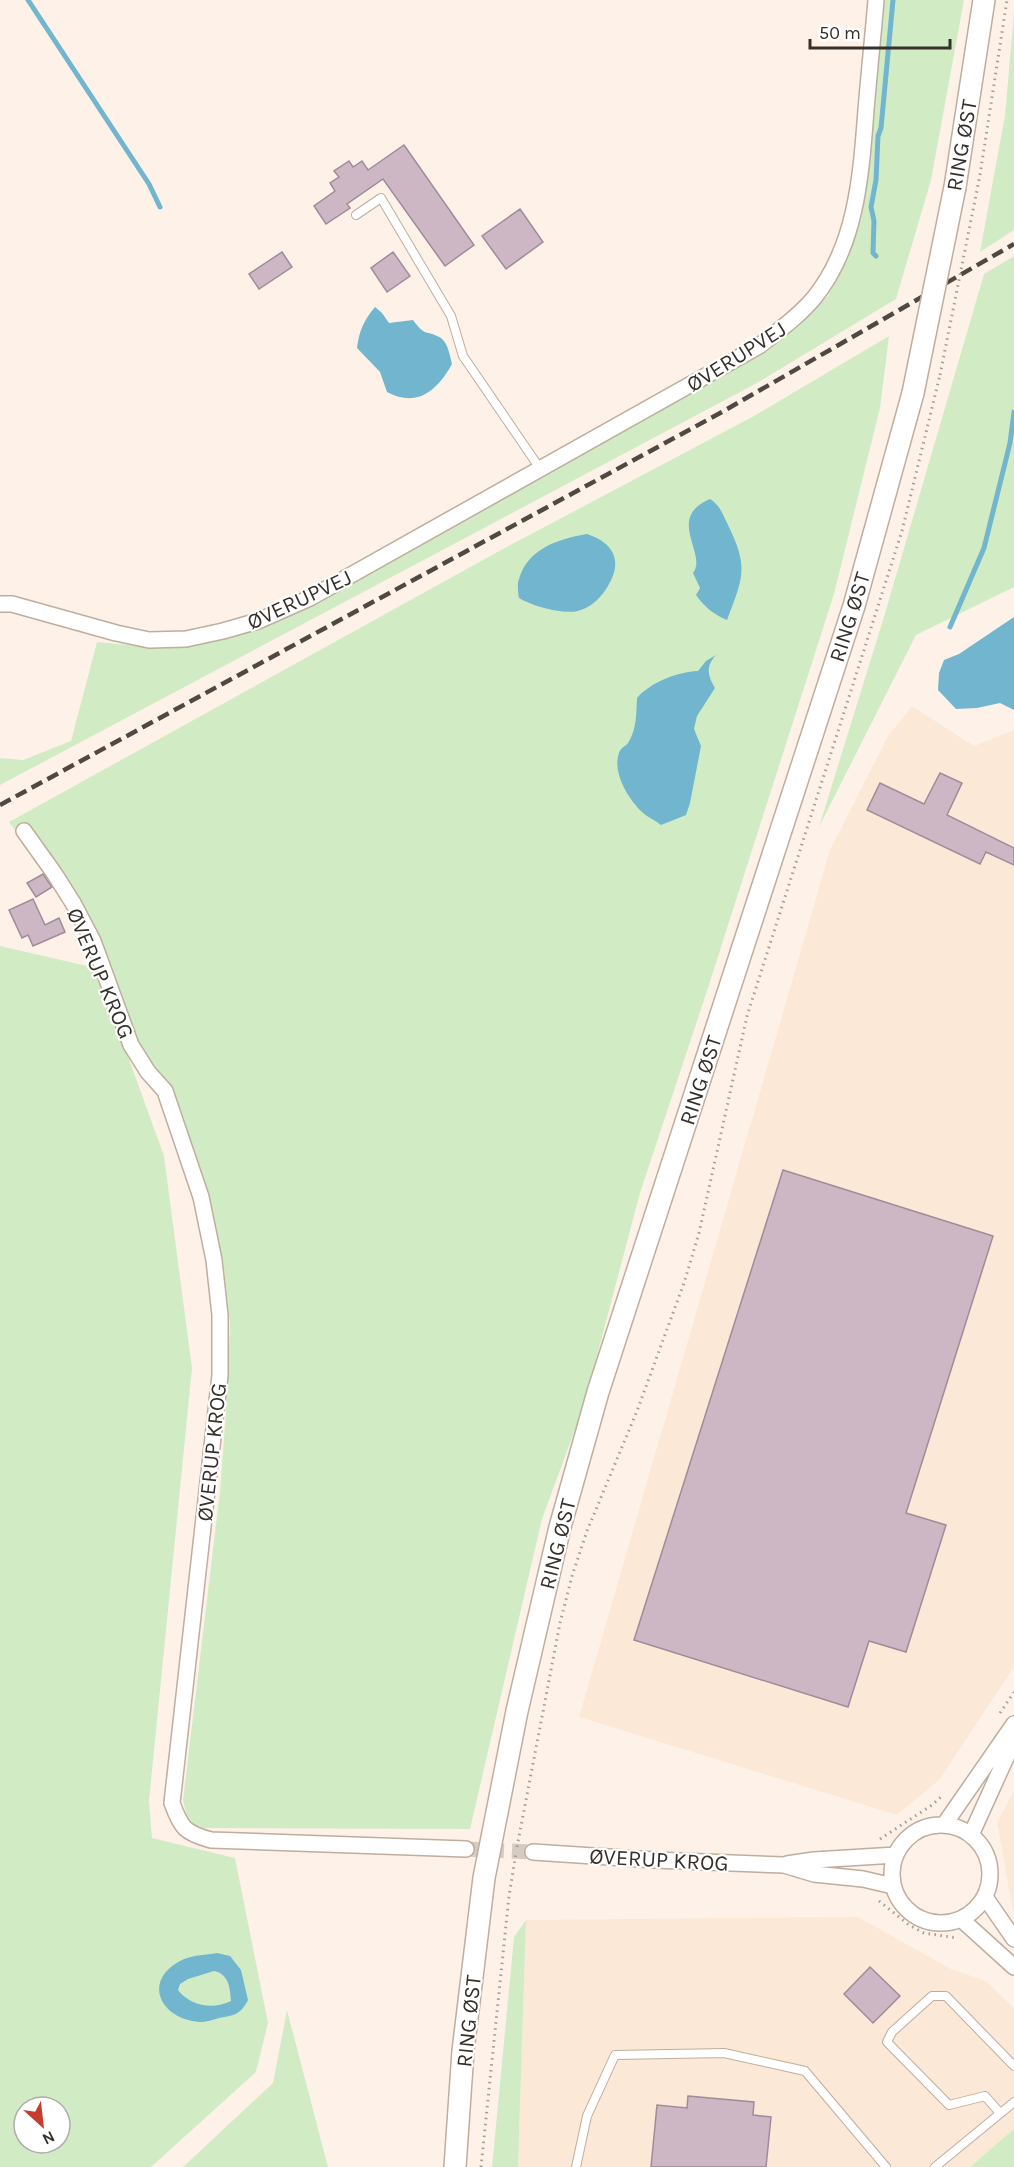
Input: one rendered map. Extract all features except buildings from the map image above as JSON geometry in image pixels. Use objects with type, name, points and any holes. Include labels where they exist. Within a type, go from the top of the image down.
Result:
[{"type":"main road","name":"RING ØST","points":[[455,2167],[463,2051],[484,1878],[517,1711],[560,1527],[598,1392],[854,606],[913,393],[955,187],[984,0]]},
{"type":"street","name":"ØVERUPVEJ","points":[[0,604],[12,604],[149,640],[186,639],[258,621],[310,598],[759,346],[790,322],[815,296],[836,262],[850,226],[861,173],[876,0]]},
{"type":"street","name":"ØVERUP KROG","points":[[24,831],[73,903],[93,940],[131,1045],[148,1072],[165,1091],[201,1197],[214,1260],[220,1315],[220,1375],[172,1803],[179,1823],[192,1834],[211,1840],[466,1849]]},
{"type":"street","points":[[944,1825],[1014,1724]]},
{"type":"street","points":[[971,1835],[1014,1740]]},
{"type":"street","points":[[944,1825],[958,1828],[971,1835],[981,1845],[989,1864],[989,1884],[985,1897],[975,1910],[961,1919],[944,1923],[927,1922],[912,1914],[900,1902],[893,1886],[892,1870],[896,1855],[904,1842],[915,1833],[929,1827],[944,1825]]},
{"type":"street","name":"ØVERUP KROG","points":[[533,1852],[784,1865],[814,1860],[896,1855]]},
{"type":"street","name":"ØVERUP KROG","points":[[784,1865],[814,1874],[864,1879],[893,1886]]},
{"type":"street","points":[[985,1897],[1014,1939]]},
{"type":"street","points":[[961,1919],[1014,1967]]},
{"type":"lane","points":[[356,215],[381,198],[451,316],[462,356],[541,470]]},
{"type":"lane","points":[[1000,2113],[985,2096],[950,2105],[887,2042],[891,2032],[932,1996],[946,1996],[1014,2066]]},
{"type":"lane","points":[[576,2167],[587,2116],[615,2055],[724,2053],[805,2071],[886,2167]]},
{"type":"lane","points":[[935,2167],[1014,2102]]},
{"type":"path","points":[[482,2167],[508,1896],[522,1812],[560,1623],[587,1531],[637,1411],[684,1283],[699,1233],[747,1016],[902,531],[940,375],[980,175],[1007,0]]},
{"type":"path","points":[[994,1722],[1014,1692]]},
{"type":"path","points":[[864,1858],[865,1852],[873,1844],[932,1805],[948,1790]]},
{"type":"path","points":[[864,1879],[866,1891],[909,1925],[924,1933],[966,1940]]},
{"type":"shaded area","points":[[912,706],[974,746],[1014,730],[1014,1667],[940,1779],[897,1815],[579,1717],[830,850],[888,736]]},
{"type":"shaded area","points":[[1014,1791],[1014,1917],[997,1822]]},
{"type":"shaded area","points":[[858,1917],[951,1969],[986,1981],[1014,2008],[1014,2129],[970,2167],[518,2167],[526,1920]]},
{"type":"green space","points":[[885,0],[964,0],[931,180],[896,299],[757,383],[0,785],[0,758],[23,760],[71,741],[97,642],[160,648],[260,629],[767,351],[828,296],[848,258],[862,217]]},
{"type":"green space","points":[[1014,13],[1014,230],[980,252],[1005,115]]},
{"type":"green space","points":[[1014,256],[1014,587],[916,635],[819,827],[883,620],[984,274]]},
{"type":"green space","points":[[889,336],[880,408],[834,594],[640,1193],[584,1405],[542,1519],[470,1829],[198,1828],[187,1817],[183,1800],[220,1491],[226,1411],[230,1324],[223,1259],[201,1180],[134,1038],[97,941],[9,822],[501,550],[754,416]]},
{"type":"green space","points":[[0,946],[96,968],[164,1156],[192,1368],[149,1801],[152,1838],[235,1858],[268,2023],[256,2072],[151,2167],[0,2167]]},
{"type":"green space","points":[[526,1920],[518,2167],[492,2167],[514,1937]]},
{"type":"green space","points":[[287,2010],[328,2167],[183,2167],[273,2083]]},
{"type":"green space","points":[[1014,2129],[1014,2167],[970,2167]]},
{"type":"water","points":[[375,307],[389,323],[413,320],[417,326],[441,338],[445,343],[452,364],[433,389],[417,397],[408,398],[387,392],[380,372],[357,348],[363,326]]},
{"type":"water","points":[[710,499],[723,514],[735,540],[741,563],[740,582],[727,620],[710,610],[696,595],[700,588],[693,573],[696,556],[690,536],[690,516],[697,507]]},
{"type":"water","points":[[587,534],[604,542],[615,561],[613,577],[597,600],[581,610],[567,612],[540,607],[519,598],[518,581],[523,568],[537,552],[556,542]]},
{"type":"water","points":[[1014,617],[1014,710],[1000,703],[977,708],[956,709],[938,690],[939,673],[944,660],[959,654]]},
{"type":"water","points":[[716,655],[709,668],[715,688],[697,716],[694,729],[701,746],[690,803],[686,815],[661,825],[642,812],[627,793],[618,768],[619,753],[628,743],[633,732],[637,698],[649,687],[665,679],[682,673],[698,671],[706,661]]},
{"type":"water","points":[[217,1953],[230,1956],[241,1970],[248,2000],[245,2005],[233,2015],[205,2022],[186,2020],[174,2014],[160,1997],[159,1987],[162,1977],[170,1967],[184,1959]],"holes":[[[214,1971],[226,1978],[230,1991],[231,2001],[224,2004],[209,2006],[195,2003],[178,1990],[180,1984],[188,1979]]]},
{"type":"waterway","points":[[28,0],[149,184],[160,207]]},
{"type":"waterway","points":[[876,256],[873,253],[874,221],[871,207],[876,180],[878,136],[881,128],[893,0]]},
{"type":"waterway","points":[[950,627],[984,548],[1010,443],[1014,412]]},
{"type":"tunnel","points":[[466,1849],[533,1852]]},
{"type":"railway","points":[[0,805],[722,412],[1014,244]]}]
